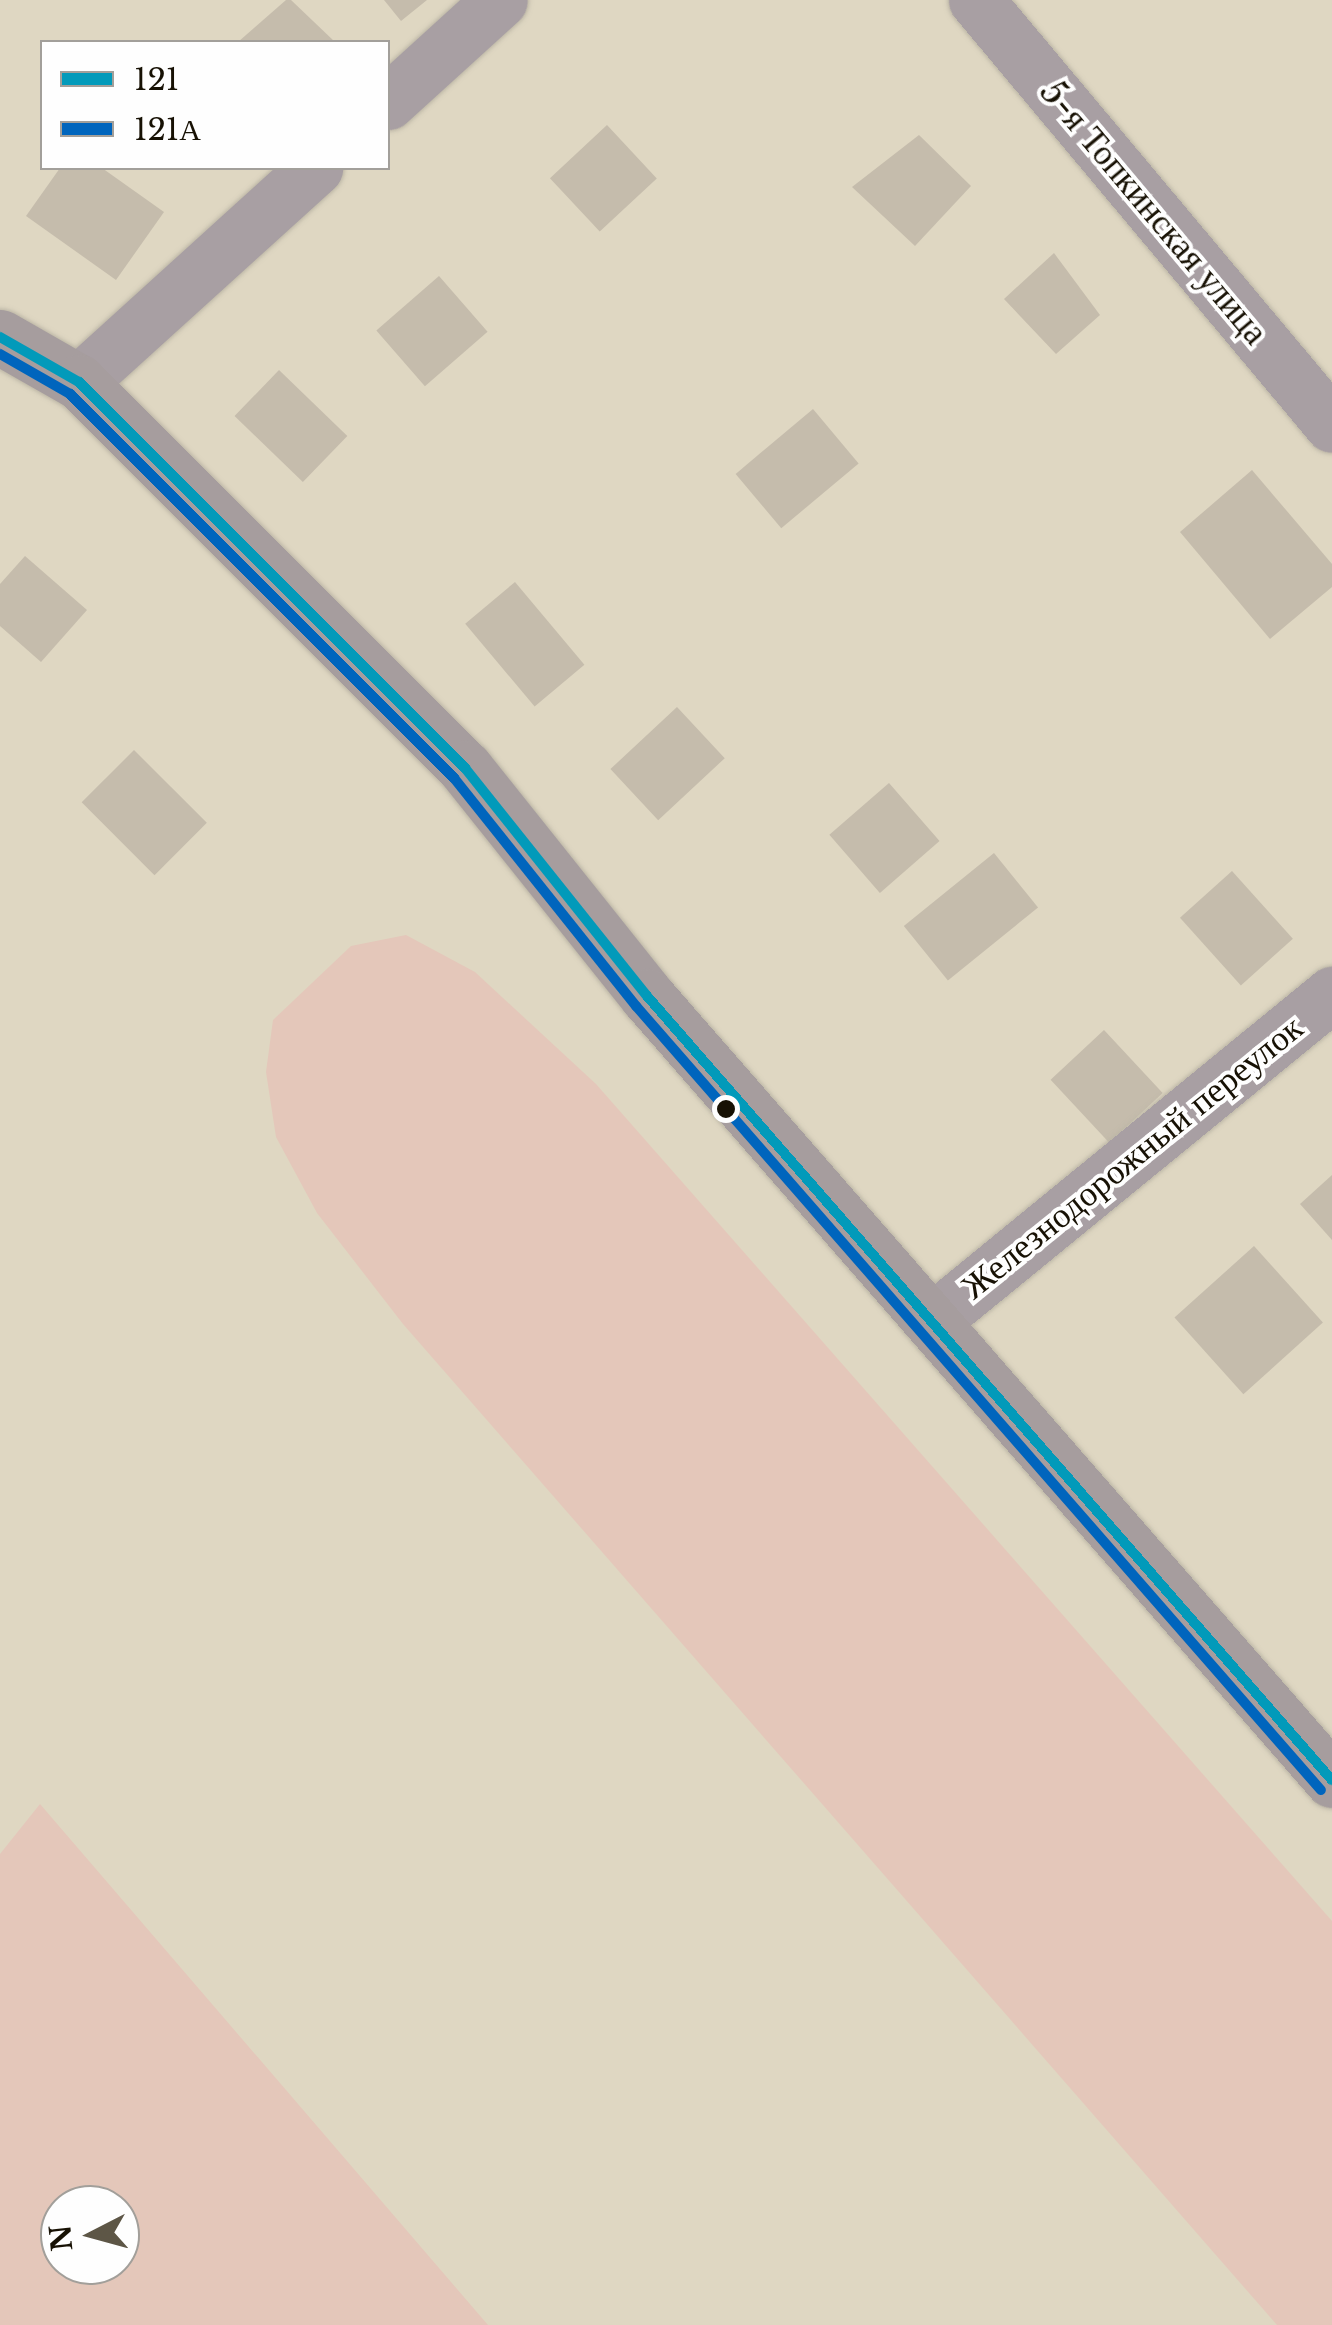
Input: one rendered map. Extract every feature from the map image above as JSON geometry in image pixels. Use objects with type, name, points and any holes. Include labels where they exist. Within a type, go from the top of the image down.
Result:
[{"type":"main road","points":[[0,337],[79,382],[466,768],[648,996],[1332,1780]]},
{"type":"street","points":[[390,100],[500,0]]},
{"type":"street","name":"5-я Топкинская улица","points":[[976,0],[1332,425]]},
{"type":"street","points":[[79,382],[313,170]]},
{"type":"street","name":"Железнодорожный переулок","points":[[932,1321],[1332,994]]},
{"type":"shaded area","points":[[406,935],[475,972],[596,1084],[1332,1921],[1332,2325],[1277,2325],[403,1324],[317,1213],[276,1137],[266,1072],[273,1020],[351,946]]},
{"type":"shaded area","points":[[40,1804],[488,2325],[0,2325],[0,1854]]},
{"type":"building","points":[[286,0],[291,0],[333,40],[240,40]]},
{"type":"building","points":[[384,0],[427,0],[401,21]]},
{"type":"building","points":[[607,125],[657,178],[600,232],[550,178]]},
{"type":"building","points":[[919,135],[971,186],[915,246],[852,187]]},
{"type":"building","points":[[59,170],[105,170],[164,212],[116,280],[26,216]]},
{"type":"building","points":[[1054,253],[1100,315],[1056,354],[1004,299]]},
{"type":"building","points":[[439,276],[488,332],[425,386],[376,330]]},
{"type":"building","points":[[279,370],[347,436],[303,482],[235,416]]},
{"type":"building","points":[[813,409],[859,463],[781,528],[736,474]]},
{"type":"building","points":[[1252,470],[1332,564],[1332,587],[1270,639],[1180,532]]},
{"type":"building","points":[[25,556],[87,610],[41,662],[0,626],[0,584]]},
{"type":"building","points":[[515,582],[584,665],[535,707],[465,624]]},
{"type":"building","points":[[677,707],[725,758],[658,820],[610,769]]},
{"type":"building","points":[[134,750],[207,823],[155,875],[82,802]]},
{"type":"building","points":[[889,783],[940,841],[880,893],[829,835]]},
{"type":"building","points":[[994,853],[1038,907],[948,980],[904,926]]},
{"type":"building","points":[[1232,871],[1293,939],[1241,985],[1180,918]]},
{"type":"building","points":[[1104,1030],[1163,1093],[1109,1143],[1051,1080]]},
{"type":"building","points":[[1332,1175],[1332,1240],[1300,1204]]},
{"type":"building","points":[[1254,1246],[1323,1323],[1243,1394],[1174,1318]]},
{"type":"transit line","name":"121","points":[[0,337],[79,382],[465,768],[647,996],[1332,1780]]},
{"type":"transit line","name":"121А","points":[[0,354],[70,394],[454,778],[636,1006],[1321,1790]]}]
